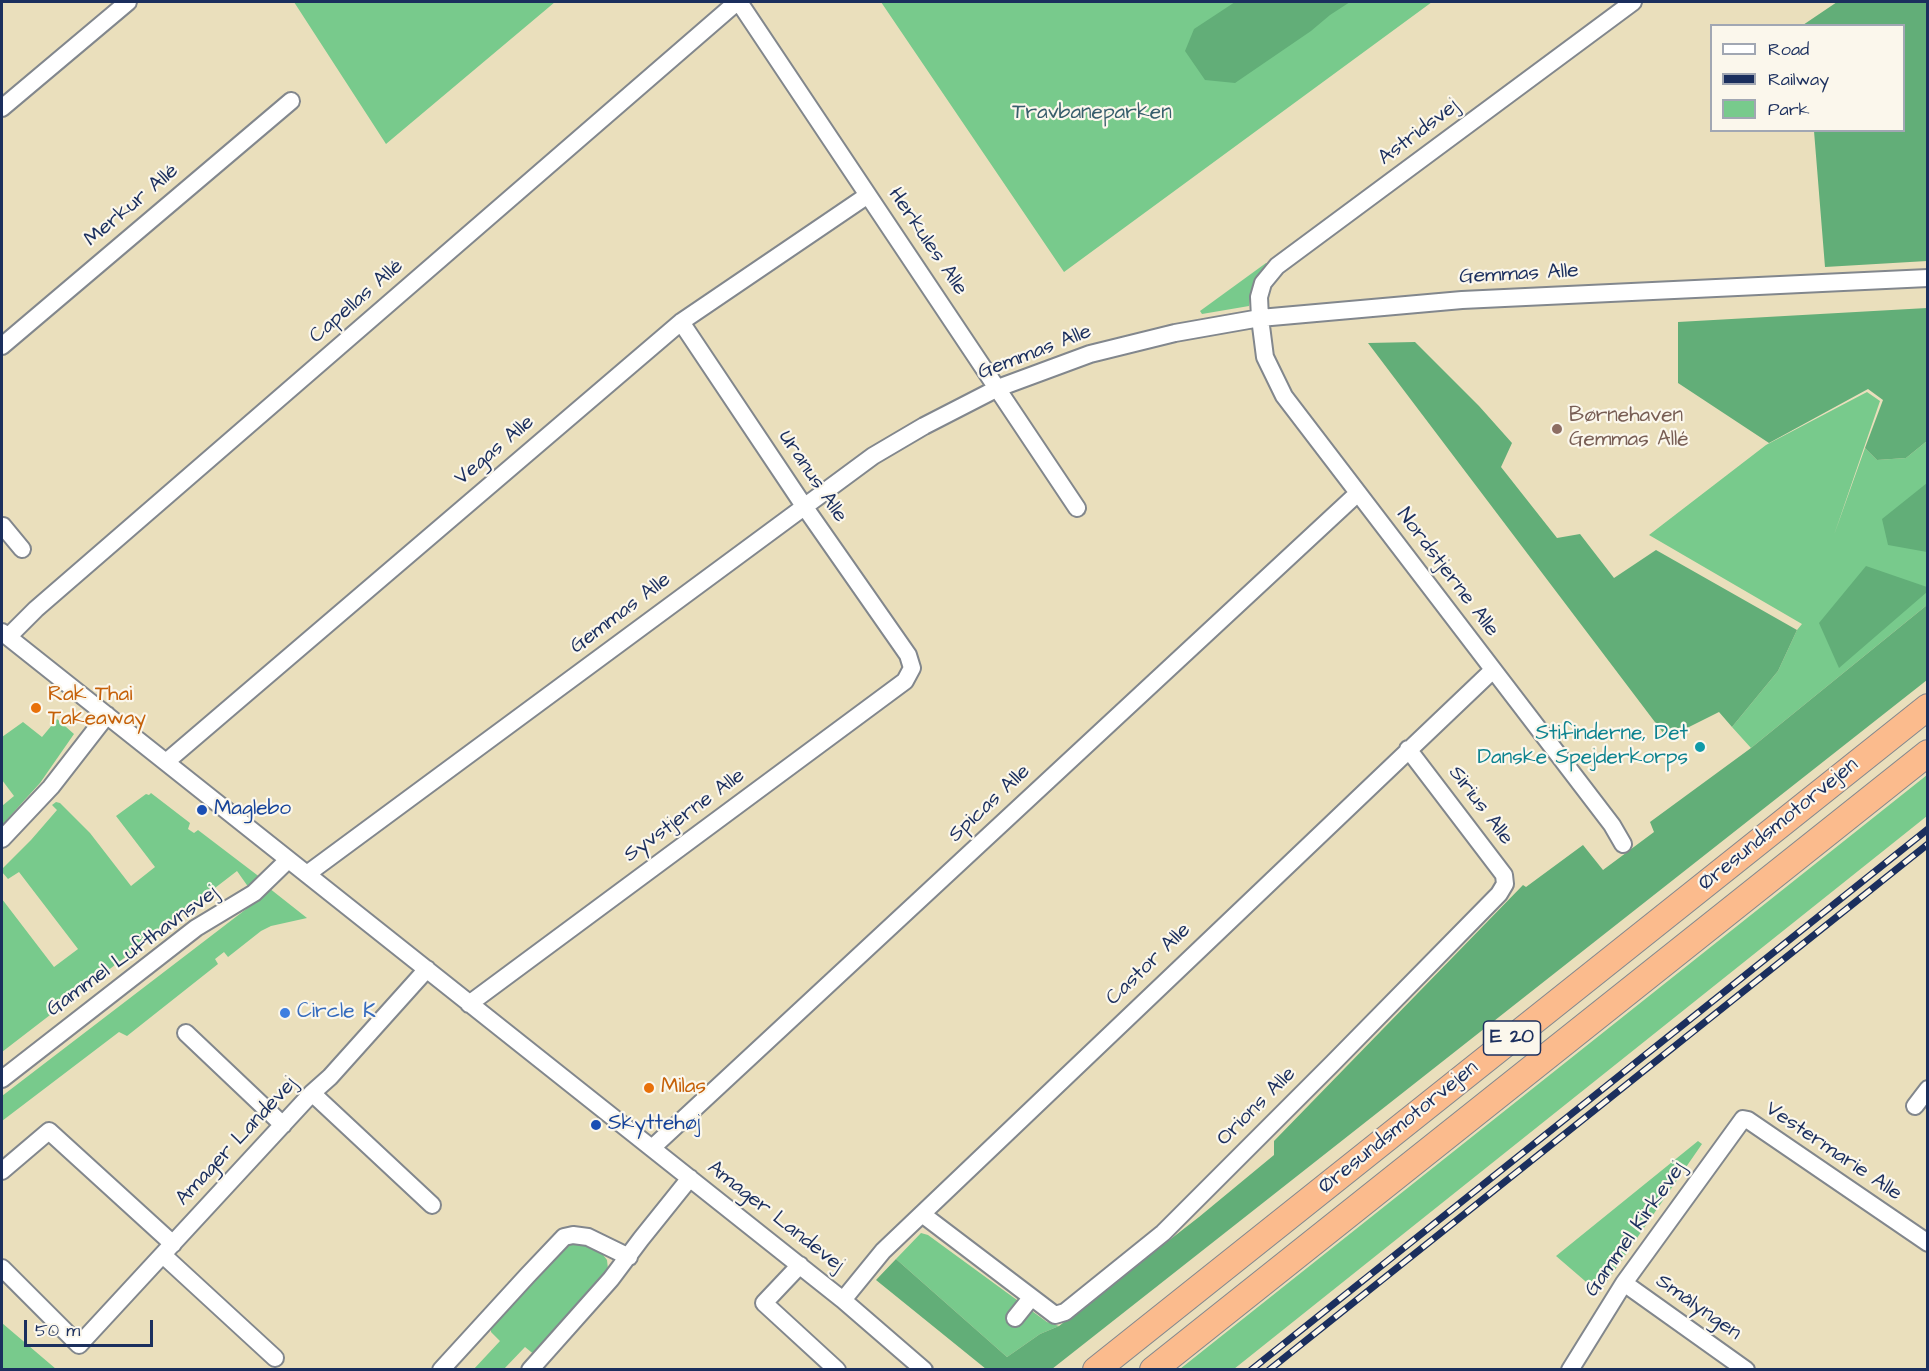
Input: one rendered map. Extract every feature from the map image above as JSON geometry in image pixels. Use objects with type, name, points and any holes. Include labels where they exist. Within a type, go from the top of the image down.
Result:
[{"type":"highway","name":"Øresundsmotorvejen","points":[[1096,1370],[1928,707]]},
{"type":"highway","name":"Øresundsmotorvejen","points":[[1153,1370],[1928,753]]},
{"type":"street","points":[[2,108],[128,2]]},
{"type":"street","name":"Herkules Alle","points":[[738,2],[1077,507]]},
{"type":"street","name":"Capellas Allé","points":[[5,634],[738,2]]},
{"type":"street","name":"Astridsvej","points":[[1260,318],[1259,297],[1263,283],[1277,266],[1633,2]]},
{"type":"street","name":"Merkur Allé","points":[[2,346],[291,101]]},
{"type":"street","name":"Vegas Alle","points":[[166,762],[681,322],[868,195]]},
{"type":"street","name":"Gemmas Alle","points":[[307,874],[804,506],[894,444],[998,388],[1090,354],[1175,333],[1260,318],[1462,300],[1928,278]]},
{"type":"street","name":"Nordstjerne Alle","points":[[1260,318],[1265,357],[1284,396],[1612,825],[1623,844]]},
{"type":"street","name":"Uranus Alle","points":[[681,322],[804,506],[908,655]]},
{"type":"street","name":"Spicas Alle","points":[[652,1148],[1358,493]]},
{"type":"street","points":[[2,528],[3,526],[22,549]]},
{"type":"street","name":"Amager Landevej","points":[[5,634],[800,1265],[924,1370]]},
{"type":"street","name":"Syvstjerne Alle","points":[[469,1004],[905,681],[912,668],[908,655]]},
{"type":"street","name":"Castor Alle","points":[[843,1300],[884,1251],[922,1214],[1493,670]]},
{"type":"street","points":[[2,839],[51,787],[107,716]]},
{"type":"street","name":"Sirius Alle","points":[[1408,749],[1504,875],[1504,884],[1499,894]]},
{"type":"street","name":"Gammel Lufthavnsvej","points":[[2,1079],[196,928],[254,893],[288,860]]},
{"type":"street","name":"Orions Alle","points":[[922,1214],[1055,1315],[1065,1312],[1162,1233],[1499,894]]},
{"type":"street","name":"Amager Landevej","points":[[2,1268],[79,1345],[312,1093],[330,1077],[426,969]]},
{"type":"street","points":[[186,1033],[283,1125]]},
{"type":"street","points":[[1915,1106],[1928,1089]]},
{"type":"street","points":[[312,1093],[432,1205]]},
{"type":"street","name":"Vestermarie Alle","points":[[1743,1119],[1748,1120],[1928,1243]]},
{"type":"street","name":"Gammel Kirkevej","points":[[1570,1370],[1624,1283],[1743,1119]]},
{"type":"street","points":[[2,1171],[49,1131],[275,1358]]},
{"type":"street","points":[[530,1370],[629,1257],[690,1178]]},
{"type":"street","points":[[441,1370],[564,1237],[573,1235],[588,1237],[629,1257]]},
{"type":"street","points":[[800,1265],[764,1303],[837,1370]]},
{"type":"street","name":"Smålyngen","points":[[1624,1283],[1746,1370]]},
{"type":"street","points":[[1015,1318],[1031,1298]]},
{"type":"green space","points":[[294,2],[555,2],[386,144]]},
{"type":"green space","name":"Travbaneparken","points":[[881,2],[1432,2],[1064,272]]},
{"type":"green space","points":[[1235,2],[1350,2],[1235,83],[1205,80],[1185,51],[1194,29]]},
{"type":"green space","points":[[1837,2],[1927,2],[1927,261],[1825,267],[1814,132],[1905,132],[1905,24],[1804,24]]},
{"type":"green space","points":[[1266,263],[1269,265],[1255,283],[1249,306],[1202,314],[1200,311]]},
{"type":"green space","points":[[1927,308],[1927,441],[1906,458],[1877,460],[1865,448],[1883,400],[1868,389],[1769,443],[1678,383],[1678,322]]},
{"type":"green space","points":[[1415,342],[1479,406],[1512,443],[1501,467],[1557,538],[1580,534],[1614,578],[1656,550],[1797,630],[1778,671],[1732,727],[1719,712],[1667,738],[1368,343]]},
{"type":"green space","points":[[1867,392],[1880,401],[1834,535],[1865,448],[1877,460],[1906,458],[1927,441],[1927,605],[1751,748],[1732,727],[1778,671],[1802,624],[1649,535],[1766,445]]},
{"type":"green space","points":[[1927,483],[1927,552],[1888,545],[1882,519]]},
{"type":"green space","points":[[1866,566],[1927,587],[1927,592],[1839,668],[1819,623]]},
{"type":"green space","points":[[1927,605],[1927,680],[1052,1369],[986,1369],[876,1280],[896,1259],[1007,1357],[1040,1334],[1059,1326],[1199,1217],[1274,1155],[1274,1141],[1523,885],[1526,887],[1583,845],[1603,870],[1654,832],[1650,822],[1751,748]]},
{"type":"green space","points":[[57,719],[74,734],[40,783],[2,825],[2,806],[14,796],[2,780],[2,737],[23,722],[42,737]]},
{"type":"green space","points":[[1927,775],[1927,816],[1234,1369],[1180,1369]]},
{"type":"green space","points":[[151,793],[190,823],[188,829],[194,833],[198,830],[261,878],[249,888],[237,871],[2,1052],[2,899],[54,967],[78,949],[19,872],[8,879],[2,869],[57,810],[52,805],[56,802],[60,803],[90,833],[131,886],[155,867],[116,816],[146,794]]},
{"type":"green space","points":[[269,888],[307,918],[271,926],[228,957],[224,952],[215,959],[218,964],[127,1036],[119,1032],[2,1121],[2,1096],[258,900]]},
{"type":"green space","points":[[1698,1141],[1702,1144],[1599,1293],[1556,1256]]},
{"type":"green space","points":[[921,1233],[928,1235],[1047,1322],[1059,1326],[1040,1334],[1007,1357],[896,1259]]},
{"type":"green space","points":[[581,1242],[600,1251],[607,1260],[608,1269],[605,1279],[536,1356],[525,1347],[504,1369],[473,1370],[500,1341],[491,1332],[491,1328],[564,1249],[573,1243]]},
{"type":"green space","points":[[2,1323],[56,1369],[2,1369]]},
{"type":"railway","points":[[1251,1370],[1928,829]]},
{"type":"railway","points":[[1269,1370],[1928,844]]},
{"type":"place","name":"Børnehaven Gemmas Allé","points":[[1557,429]]},
{"type":"place","name":"Rak Thai Takeaway","points":[[36,708]]},
{"type":"place","name":"Stifinderne, Det Danske Spejderkorps","points":[[1700,747]]},
{"type":"place","name":"Maglebo","points":[[202,810]]},
{"type":"place","name":"Circle K","points":[[285,1013]]},
{"type":"place","name":"Milas","points":[[649,1088]]},
{"type":"place","name":"Skyttehøj","points":[[596,1125]]}]
